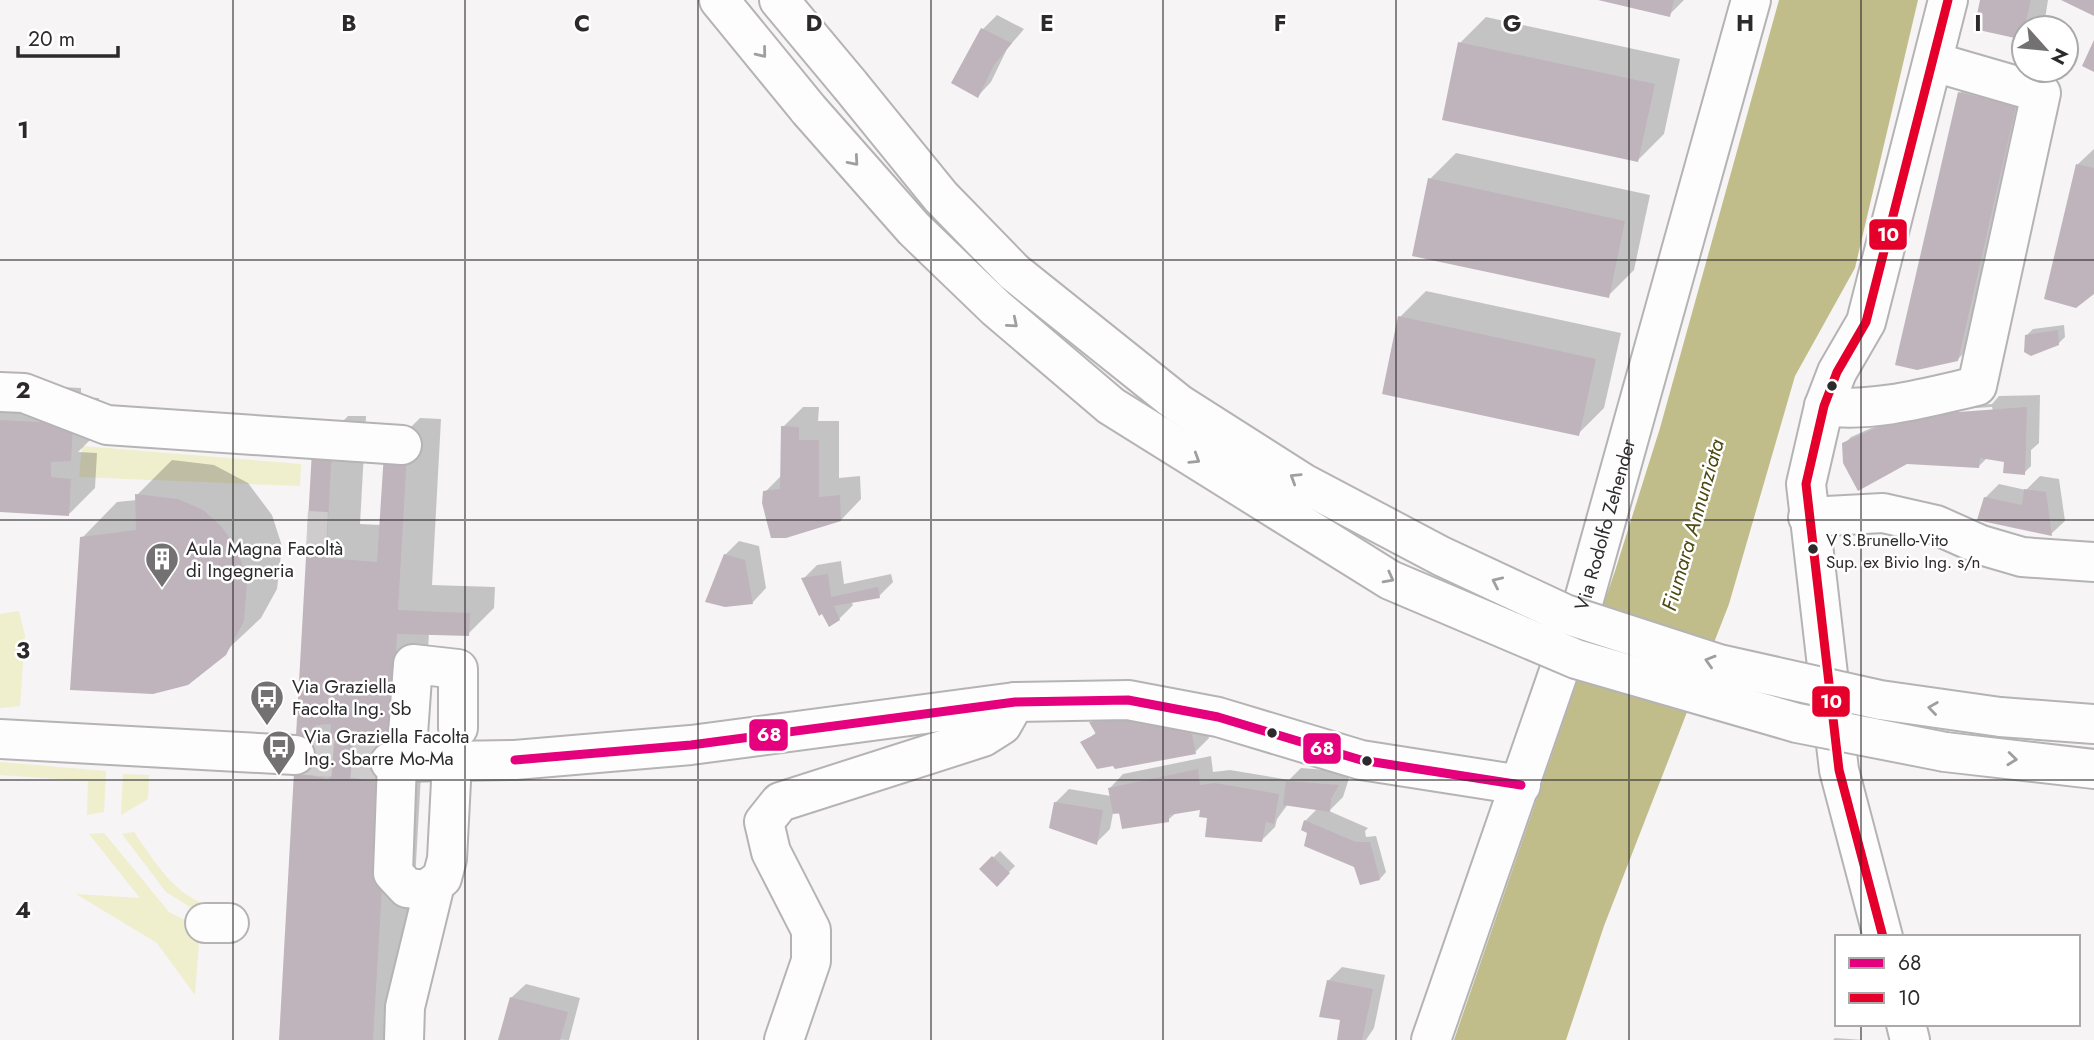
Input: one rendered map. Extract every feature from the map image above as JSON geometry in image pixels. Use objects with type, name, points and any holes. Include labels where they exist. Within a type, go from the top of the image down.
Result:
[{"type":"main road","points":[[719,0],[809,110],[914,229],[996,308],[1111,405],[1390,580],[1576,659],[1797,723],[1944,752],[2094,769]]},
{"type":"main road","points":[[779,0],[941,197],[1014,272],[1179,404],[1303,483],[1441,556],[1566,614],[1719,664],[1880,701],[2000,717],[2094,724]]},
{"type":"main road","name":"Via Rodolfo Zehender","points":[[1431,1040],[1521,785],[1598,552],[1751,0]]},
{"type":"main road","points":[[1882,935],[1839,770],[1806,484],[1824,407],[1837,372],[1866,322],[1948,0]]},
{"type":"main road","points":[[1824,407],[1843,409],[1936,396],[1977,386],[2041,93],[1934,62]]},
{"type":"main road","points":[[0,392],[24,393],[107,425],[402,445]]},
{"type":"main road","points":[[1808,517],[1883,513],[1936,525],[1981,545],[2022,557],[2094,562]]},
{"type":"main road","points":[[413,664],[458,669],[455,745],[447,859],[442,878],[426,890],[407,888],[393,873],[397,762],[413,664]]},
{"type":"main road","points":[[397,762],[455,745],[515,760],[691,745],[1015,702],[1128,700],[1218,717],[1361,760],[1521,785]]},
{"type":"main road","points":[[784,1040],[811,961],[811,930],[771,852],[764,822],[780,802],[983,737],[1002,725],[1015,702]]},
{"type":"main road","points":[[0,739],[295,755]]},
{"type":"main road","points":[[404,1040],[405,1007],[435,884]]},
{"type":"main road","points":[[389,1040],[390,1005],[410,985]]},
{"type":"green space","points":[[82,446],[301,464],[300,486],[79,477]]},
{"type":"green space","points":[[19,611],[25,636],[20,706],[0,708],[0,614]]},
{"type":"green space","points":[[0,762],[106,771],[104,812],[87,815],[88,781],[0,775]]},
{"type":"green space","points":[[123,774],[149,775],[148,799],[121,815]]},
{"type":"green space","points":[[134,832],[176,886],[198,901],[211,906],[203,915],[166,892],[122,834]]},
{"type":"green space","points":[[104,833],[169,912],[200,928],[195,995],[157,943],[76,894],[140,898],[89,834]]},
{"type":"water","name":"Fiumara Annunziata","points":[[1779,0],[1918,0],[1855,268],[1795,376],[1729,604],[1604,926],[1566,1040],[1454,1040],[1615,571],[1660,428]]},
{"type":"building","points":[[1598,0],[1674,0],[1670,17]]},
{"type":"building","points":[[1980,0],[2031,0],[2028,14],[2010,14],[2010,37],[1974,29]]},
{"type":"building","points":[[2061,0],[2094,0],[2094,16]]},
{"type":"building","points":[[981,28],[1012,43],[994,65],[978,98],[951,83]]},
{"type":"building","points":[[2094,40],[2094,72],[2082,66]]},
{"type":"building","points":[[1458,42],[1655,84],[1638,162],[1442,120]]},
{"type":"building","points":[[1958,92],[2016,106],[1958,361],[1917,370],[1895,365]]},
{"type":"building","points":[[2076,164],[2094,168],[2094,294],[2076,308],[2044,299]]},
{"type":"building","points":[[1428,178],[1625,221],[1609,298],[1412,256]]},
{"type":"building","points":[[1398,316],[1596,359],[1579,436],[1382,394]]},
{"type":"building","points":[[2058,330],[2059,345],[2031,356],[2024,352],[2025,335]]},
{"type":"building","points":[[2027,407],[2025,475],[2003,473],[2004,462],[1980,458],[1979,468],[1907,464],[1858,491],[1843,463],[1842,443],[1903,416]]},
{"type":"building","points":[[0,420],[73,424],[71,461],[51,462],[51,477],[71,479],[69,516],[0,512]]},
{"type":"building","points":[[781,426],[799,427],[799,440],[819,440],[819,497],[840,495],[841,521],[786,538],[771,538],[762,503],[763,491],[780,489]]},
{"type":"building","points":[[312,450],[332,450],[326,558],[377,562],[384,453],[407,454],[398,610],[470,613],[469,636],[397,634],[373,1040],[279,1040]],"holes":[[[331,724],[329,779],[313,776],[316,725]]]},
{"type":"building","points":[[2024,489],[2046,492],[2052,536],[1977,520],[1984,497],[2022,505]]},
{"type":"building","name":"Aula Magna Facoltà di Ingegneria","points":[[135,494],[178,499],[203,510],[221,526],[238,550],[247,582],[244,621],[226,655],[188,685],[153,694],[70,690],[80,537],[136,530]]},
{"type":"building","points":[[724,554],[745,560],[753,604],[725,607],[705,602]]},
{"type":"building","points":[[828,574],[831,597],[878,587],[880,598],[834,606],[840,620],[829,627],[822,614],[819,616],[801,578]]},
{"type":"building","points":[[1136,719],[1192,734],[1196,754],[1115,769],[1113,766],[1097,769],[1080,742],[1096,734],[1089,722]]},
{"type":"building","points":[[1198,769],[1200,785],[1215,783],[1279,794],[1274,824],[1266,822],[1262,842],[1205,837],[1207,818],[1199,817],[1200,810],[1169,815],[1169,822],[1122,829],[1119,813],[1113,814],[1108,788]]},
{"type":"building","points":[[1286,781],[1339,785],[1331,799],[1330,812],[1283,805]]},
{"type":"building","points":[[1054,802],[1103,810],[1097,845],[1049,828]]},
{"type":"building","points":[[1304,820],[1356,842],[1370,842],[1380,880],[1360,885],[1354,867],[1304,846],[1307,833],[1301,830]]},
{"type":"building","points":[[992,856],[1010,873],[997,887],[979,869]]},
{"type":"building","points":[[1327,980],[1373,989],[1362,1040],[1337,1040],[1340,1020],[1319,1017]]},
{"type":"building","points":[[510,997],[568,1012],[560,1040],[498,1040]]},
{"type":"tunnel","points":[[307,530],[327,531]]},
{"type":"tunnel","points":[[295,755],[390,762]]},
{"type":"transit line","name":"10","points":[[1882,935],[1839,770],[1806,484],[1824,406],[1837,372],[1866,322],[1948,0]]},
{"type":"transit line","name":"68","points":[[515,760],[691,745],[1015,702],[1128,700],[1218,717],[1361,760],[1521,785]]},
{"type":"place","name":"V S.Brunello-Vito Sup. ex Bivio Ing. s/n","points":[[1813,549]]},
{"type":"place","name":"Aula Magna Facoltà di Ingegneria","points":[[162,589]]},
{"type":"place","name":"Via Graziella Facolta Ing. Sb","points":[[267,727]]},
{"type":"place","name":"Via Graziella Facolta Ing. Sbarre Mo-Ma","points":[[279,777]]}]
